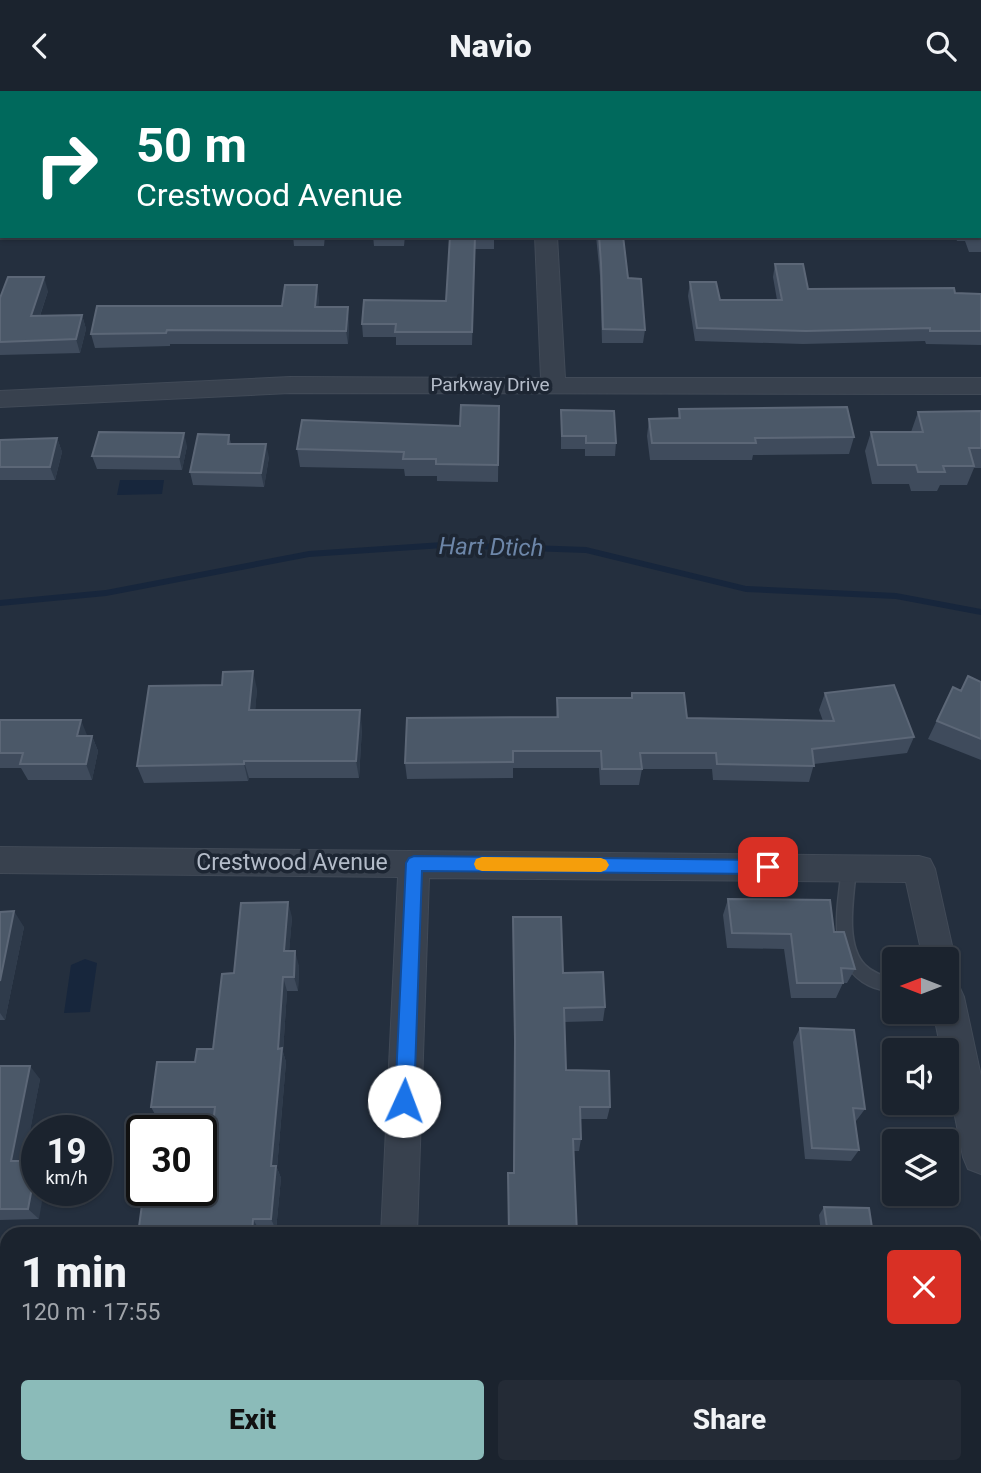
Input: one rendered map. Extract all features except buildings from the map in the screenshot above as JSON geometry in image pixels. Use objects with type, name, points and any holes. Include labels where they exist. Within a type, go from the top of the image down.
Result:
[{"type":"street","points":[[546,238],[553,384]]},
{"type":"street","name":"Parkway Drive","points":[[0,399],[290,384],[981,386]]},
{"type":"street","name":"Crestwood Avenue","points":[[0,860],[919,869],[936,947]]},
{"type":"street","points":[[399,1227],[414,863]]},
{"type":"street","points":[[953,1024],[981,1157]]},
{"type":"lane","points":[[849,868],[845,939],[849,955],[855,969],[870,979],[882,982]]},
{"type":"water","points":[[120,480],[164,480],[162,494],[117,495]]},
{"type":"water","points":[[85,959],[97,963],[90,1012],[64,1013],[71,965]]},
{"type":"waterway","name":"Hart Dtich","points":[[0,603],[106,593],[309,554],[443,545],[586,550],[746,589],[896,596],[981,612]]},
{"type":"slow traffic","points":[[482,864],[601,865]]},
{"type":"route","points":[[404,1101],[414,863],[768,867]]}]
